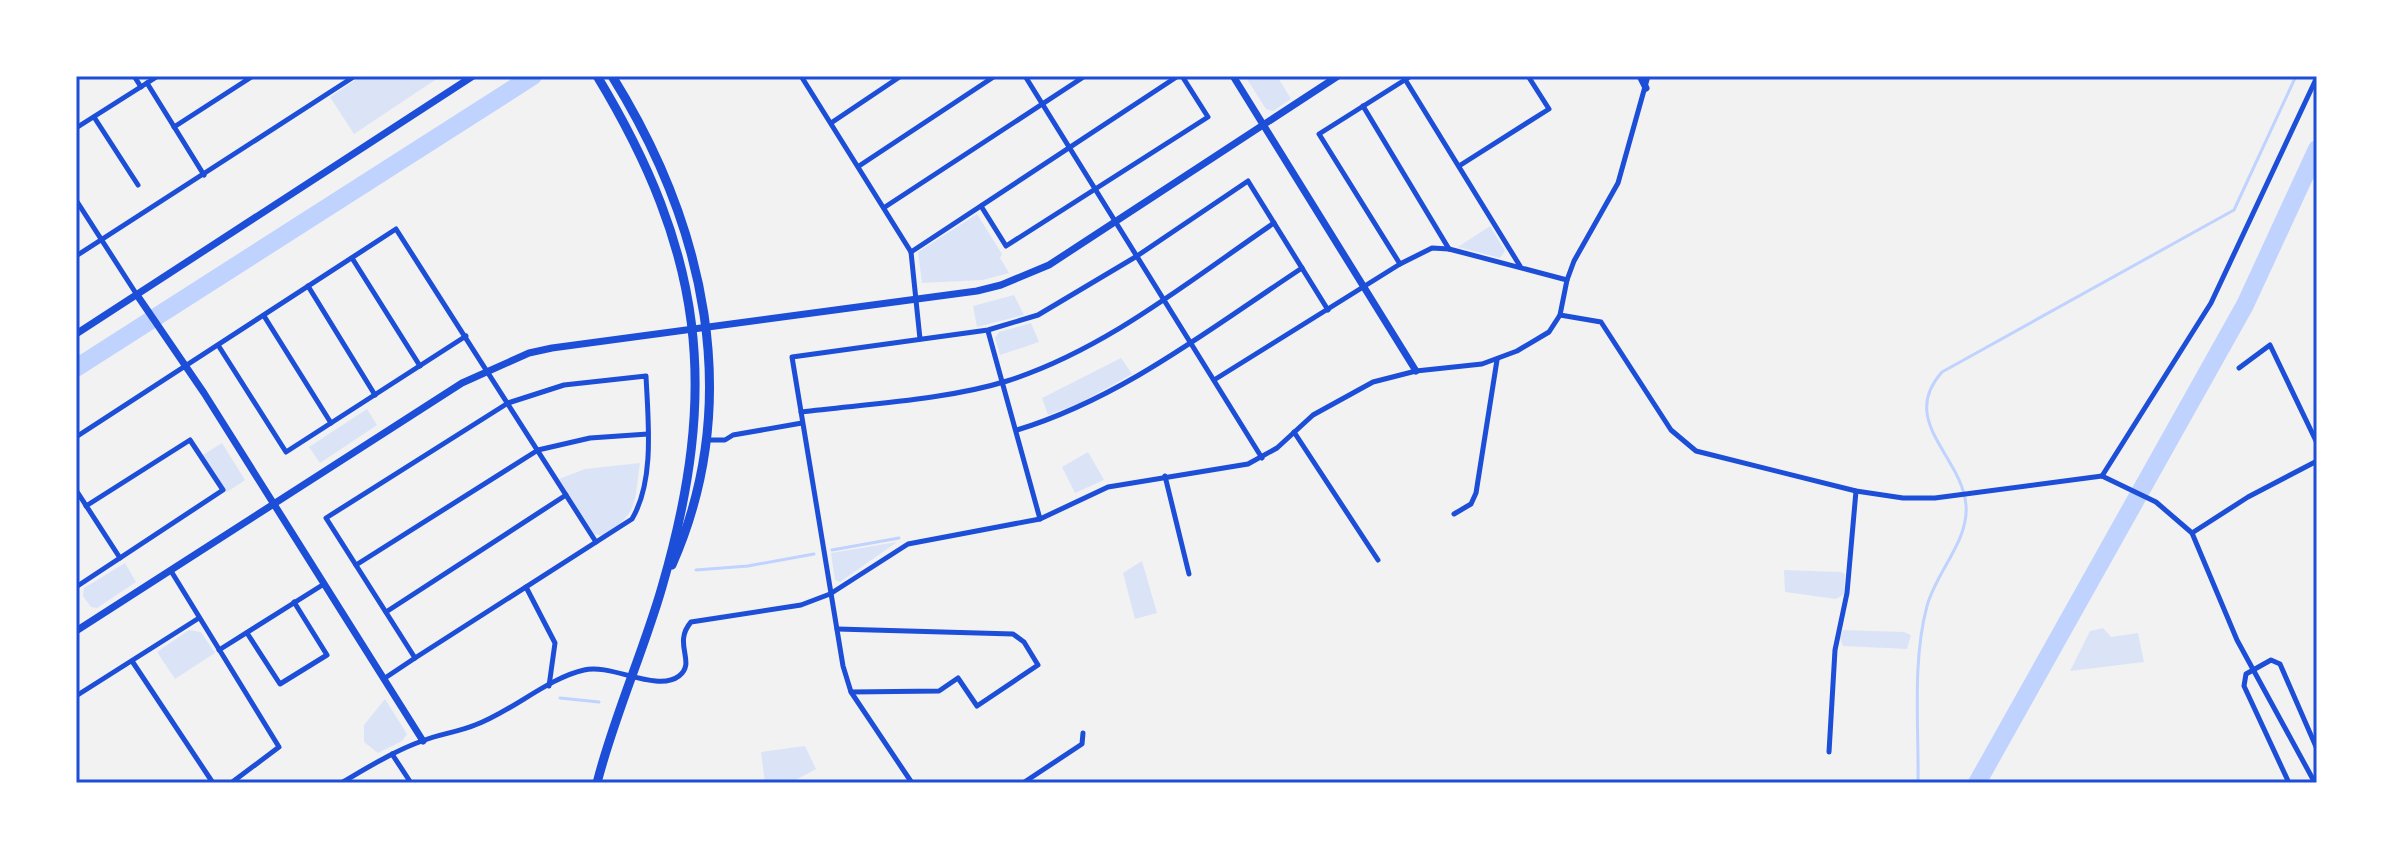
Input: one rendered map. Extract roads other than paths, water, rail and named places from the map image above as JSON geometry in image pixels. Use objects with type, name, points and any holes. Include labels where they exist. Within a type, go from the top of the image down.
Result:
[{"type":"highway","points":[[597,76],[647,165],[664,206],[684,274],[694,329],[696,391],[689,461],[662,586]]},
{"type":"highway","points":[[597,783],[630,677],[662,586],[680,546],[696,492],[709,398],[708,327],[683,218],[644,131],[612,76]]},
{"type":"street","points":[[134,76],[174,127],[204,175]]},
{"type":"street","points":[[76,128],[158,76]]},
{"type":"street","points":[[174,127],[253,76]]},
{"type":"street","points":[[76,256],[355,76]]},
{"type":"street","points":[[76,334],[473,76]]},
{"type":"street","points":[[810,76],[802,78],[911,252],[920,339]]},
{"type":"street","points":[[831,123],[901,76]]},
{"type":"street","points":[[859,166],[995,76]]},
{"type":"street","points":[[1025,76],[1262,458]]},
{"type":"street","points":[[885,208],[1085,76]]},
{"type":"street","points":[[911,252],[1069,148],[1180,76],[1208,117],[1006,246],[981,206]]},
{"type":"street","points":[[1233,76],[1416,371]]},
{"type":"street","points":[[76,631],[462,383],[488,371],[529,353],[552,348],[916,301],[977,291],[1025,276],[1115,222],[1338,76]]},
{"type":"street","points":[[1459,166],[1549,109],[1528,76]]},
{"type":"street","points":[[1640,76],[1646,88]]},
{"type":"street","points":[[341,783],[392,754],[476,725],[581,670],[597,668],[630,677],[666,681],[677,678],[685,670],[687,657],[681,643],[684,630],[691,622],[801,605],[830,594],[908,544],[1040,519],[1108,487],[1248,464],[1262,458],[1313,415],[1349,394],[1386,378],[1416,371],[1497,360],[1549,332],[1560,315],[1567,280],[1618,183],[1648,76]]},
{"type":"street","points":[[1400,264],[1319,134],[1406,77],[1520,266]]},
{"type":"street","points":[[2104,477],[2211,303],[2317,77]]},
{"type":"street","points":[[1363,106],[1449,249]]},
{"type":"street","points":[[94,117],[138,185]]},
{"type":"street","points":[[912,783],[851,692],[830,594],[792,357],[988,330],[1064,302],[1248,181],[1328,310]]},
{"type":"street","points":[[76,200],[186,366],[423,741]]},
{"type":"street","points":[[801,412],[1003,382],[1081,351],[1274,223]]},
{"type":"street","points":[[76,437],[396,229],[596,542]]},
{"type":"street","points":[[1214,380],[1400,264],[1432,248],[1449,249],[1567,280]]},
{"type":"street","points":[[352,258],[420,366]]},
{"type":"street","points":[[1017,430],[1077,409],[1190,342],[1302,268]]},
{"type":"street","points":[[308,286],[375,395]]},
{"type":"street","points":[[263,315],[331,423]]},
{"type":"street","points":[[1560,315],[1601,322],[1671,430],[1696,451],[1856,491],[1903,498],[1963,495],[2104,477],[2171,513],[2192,533],[2206,560],[2230,625],[2315,783]]},
{"type":"street","points":[[988,330],[1040,519]]},
{"type":"street","points":[[218,345],[286,452],[466,336]]},
{"type":"street","points":[[2239,368],[2270,345],[2317,443]]},
{"type":"street","points":[[1454,514],[1471,504],[1476,493],[1497,360]]},
{"type":"street","points":[[385,678],[632,519],[637,509],[648,434],[646,376],[564,385],[508,403],[326,518],[415,658]]},
{"type":"street","points":[[704,440],[725,440],[733,435],[802,423]]},
{"type":"street","points":[[1294,432],[1378,560]]},
{"type":"street","points":[[356,565],[538,450],[590,438],[648,434]]},
{"type":"street","points":[[76,587],[223,490],[190,440],[86,506]]},
{"type":"street","points":[[2192,533],[2317,461]]},
{"type":"street","points":[[1165,476],[1189,574]]},
{"type":"street","points":[[76,490],[120,558]]},
{"type":"street","points":[[1829,752],[1835,650],[1847,593],[1856,491]]},
{"type":"street","points":[[386,612],[566,495]]},
{"type":"street","points":[[171,571],[279,747],[231,783]]},
{"type":"street","points":[[219,650],[325,583]]},
{"type":"street","points":[[526,587],[555,643],[549,687]]},
{"type":"street","points":[[247,633],[280,684],[327,655],[294,602]]},
{"type":"street","points":[[76,696],[199,618]]},
{"type":"street","points":[[837,629],[1013,634],[1024,642],[1038,665],[977,706],[958,678],[939,691],[851,692]]},
{"type":"street","points":[[2289,783],[2244,686],[2246,674],[2271,660],[2280,664],[2317,749]]},
{"type":"street","points":[[132,661],[213,783]]},
{"type":"street","points":[[1023,783],[1082,744],[1083,733]]},
{"type":"street","points":[[392,754],[411,783]]},
{"type":"waterway","points":[[76,368],[533,76]]},
{"type":"waterway","points":[[1918,783],[1917,694],[1922,627],[1931,593],[1957,544],[1966,518],[1962,487],[1929,423],[1927,407],[1930,390],[1942,372],[2234,210],[2296,76]]},
{"type":"waterway","points":[[1977,783],[2245,305],[2317,149]]},
{"type":"waterway","points":[[832,550],[899,538]]},
{"type":"waterway","points":[[696,570],[748,566],[814,554]]},
{"type":"waterway","points":[[560,698],[599,702]]}]
